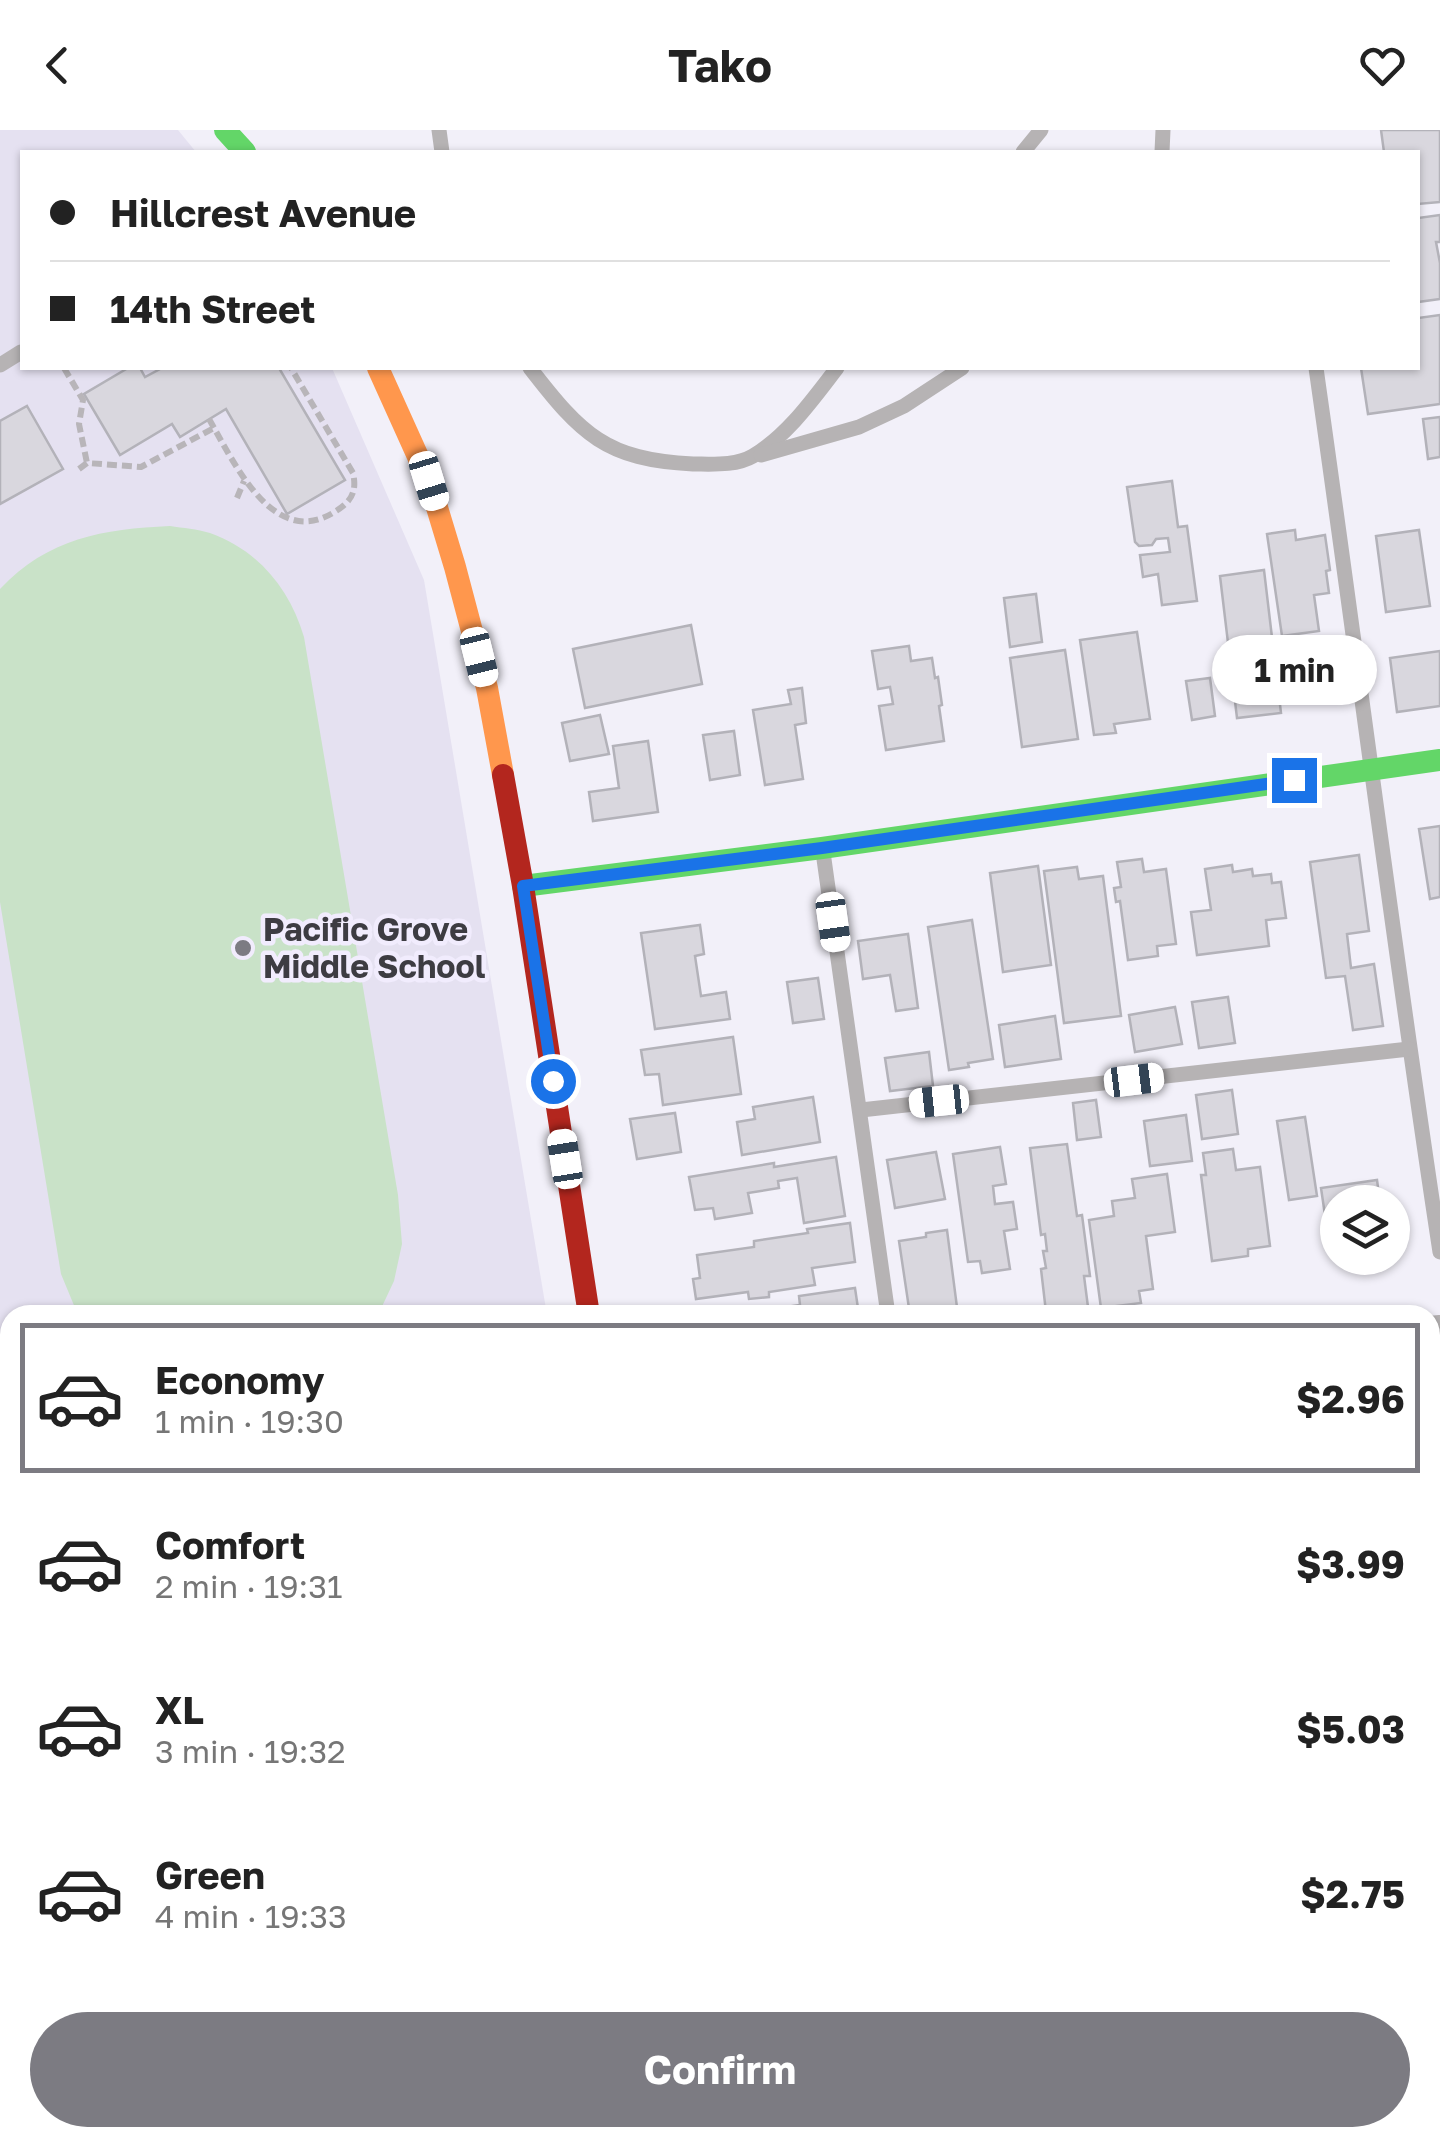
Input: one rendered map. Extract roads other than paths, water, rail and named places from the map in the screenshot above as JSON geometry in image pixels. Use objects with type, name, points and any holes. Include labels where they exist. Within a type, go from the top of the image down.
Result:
[{"type":"street","points":[[225,130],[242,150]]},
{"type":"street","points":[[379,370],[429,481],[456,566],[486,688],[523,886],[587,1305]]},
{"type":"street","points":[[523,886],[822,848],[1440,760]]},
{"type":"lane","points":[[1026,150],[1041,130]]},
{"type":"lane","points":[[532,370],[558,405],[607,446],[645,460],[717,464],[860,427],[904,406],[959,370]]},
{"type":"lane","points":[[749,458],[772,443],[804,412],[836,370]]},
{"type":"lane","points":[[1316,370],[1440,1252]]},
{"type":"lane","points":[[822,848],[887,1305]]},
{"type":"lane","points":[[860,1110],[1409,1050]]},
{"type":"place","name":"Pacific Grove Middle School","points":[[243,948]]}]
